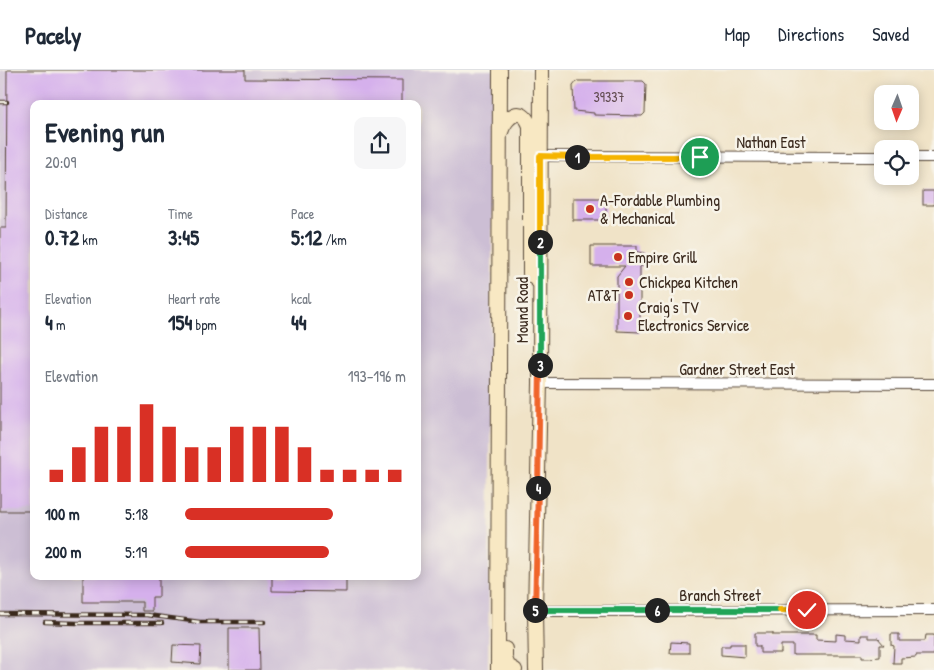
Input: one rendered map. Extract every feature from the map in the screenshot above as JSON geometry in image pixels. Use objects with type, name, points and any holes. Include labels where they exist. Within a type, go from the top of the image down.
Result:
[{"type":"main road","name":"Mound Road","points":[[498,670],[500,70]]},
{"type":"main road","name":"Mound Road","points":[[536,664],[535,610],[540,383],[541,70]]},
{"type":"main road","points":[[499,135],[504,123],[512,115],[518,115],[528,120],[531,136],[530,274],[540,283]]},
{"type":"main road","points":[[499,482],[506,519],[505,658],[508,666],[515,670]]},
{"type":"main road","points":[[524,670],[536,664]]},
{"type":"street","name":"Nathan East","points":[[540,156],[874,157]]},
{"type":"street","points":[[919,157],[934,157]]},
{"type":"street","name":"Gardner Street East","points":[[540,383],[934,384]]},
{"type":"street","name":"Branch Street","points":[[535,610],[934,610]]},
{"type":"shaded area","points":[[0,70],[494,70],[488,670],[0,670]]},
{"type":"building","points":[[7,70],[245,70],[245,79],[402,80],[402,100],[30,100],[30,511],[0,511],[0,228],[6,228]]},
{"type":"building","points":[[577,81],[643,81],[646,84],[645,113],[642,116],[594,115],[594,113],[574,111],[573,86]]},
{"type":"building","points":[[923,191],[934,191],[934,205],[923,205]]},
{"type":"building","name":"A-Fordable Plumbing & Mechanical","points":[[573,198],[606,198],[606,220],[573,220]]},
{"type":"building","points":[[591,246],[637,246],[637,252],[644,253],[644,266],[640,266],[640,332],[617,331],[617,276],[625,266],[591,266]]},
{"type":"building","points":[[83,580],[159,580],[159,597],[152,597],[152,611],[142,611],[142,602],[83,602]]},
{"type":"building","points":[[272,580],[346,580],[346,592],[272,591]]},
{"type":"building","points":[[229,628],[259,628],[260,670],[229,670]]},
{"type":"building","points":[[755,633],[816,635],[816,640],[836,641],[836,634],[845,635],[845,639],[861,640],[861,635],[869,635],[869,638],[878,638],[884,645],[880,645],[880,657],[869,658],[862,658],[862,655],[793,655],[793,645],[781,645],[781,653],[760,653],[760,646],[755,646]]},
{"type":"building","points":[[891,634],[899,634],[899,641],[925,641],[926,635],[934,635],[934,655],[916,655],[916,657],[901,658],[901,663],[893,663],[894,646],[891,645]]},
{"type":"building","points":[[671,642],[689,643],[689,653],[670,653]]},
{"type":"building","points":[[730,644],[745,644],[745,657],[721,655],[721,646],[730,646]]},
{"type":"building","points":[[173,645],[201,646],[200,664],[172,662]]},
{"type":"railway","points":[[0,102],[7,102]]},
{"type":"railway","points":[[0,614],[147,615],[200,622],[264,622]]},
{"type":"railway","points":[[45,622],[162,623]]},
{"type":"place","name":"A-Fordable Plumbing & Mechanical","points":[[590,209]]},
{"type":"place","name":"Empire Grill","points":[[618,257]]},
{"type":"place","name":"Chickpea Kitchen","points":[[629,282]]},
{"type":"place","name":"AT&T","points":[[629,295]]},
{"type":"place","name":"Craig's TV Electronics Service","points":[[628,316]]},
{"type":"route","points":[[700,157],[540,156],[540,383],[535,610],[807,610]]}]
